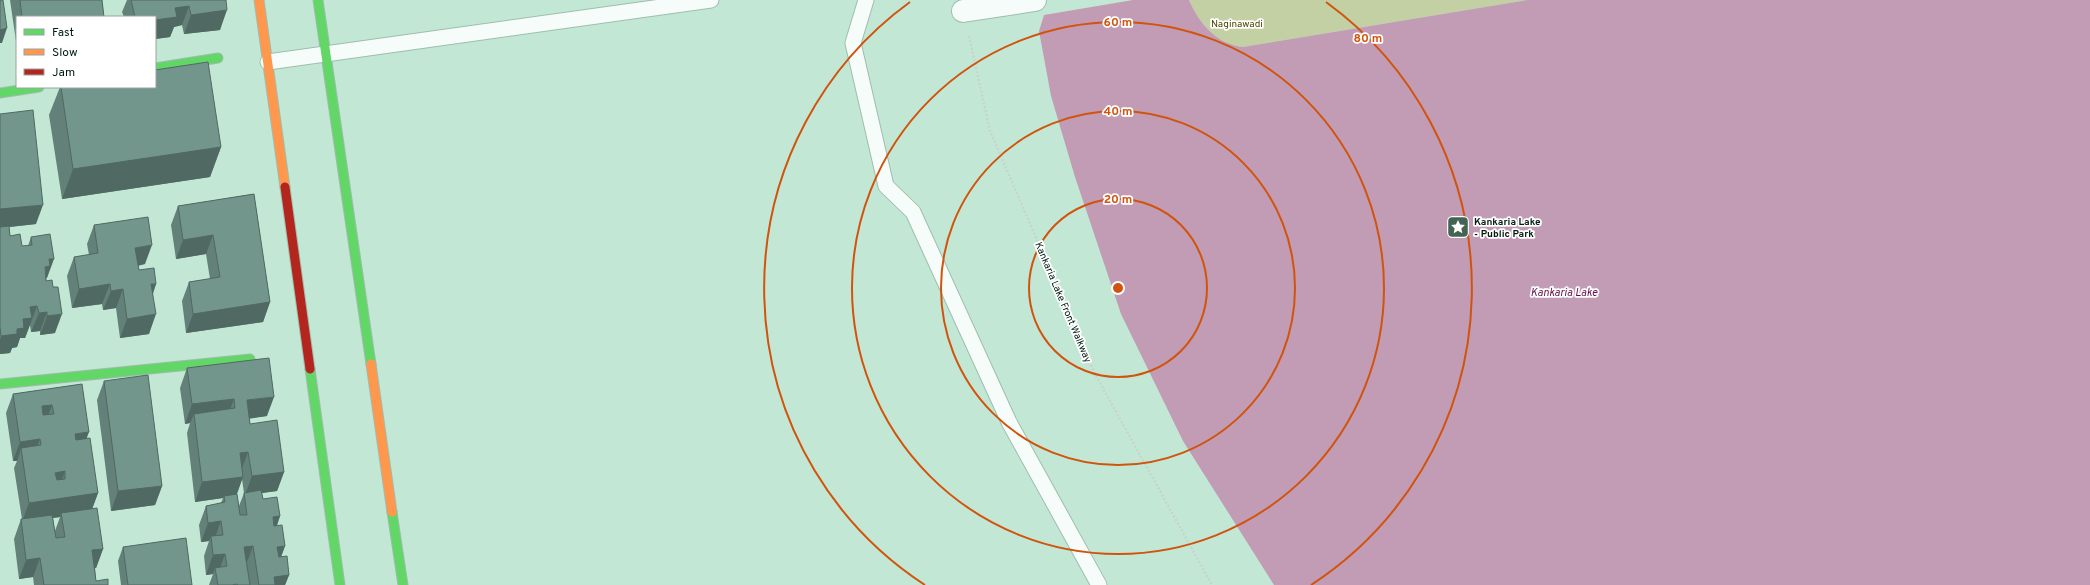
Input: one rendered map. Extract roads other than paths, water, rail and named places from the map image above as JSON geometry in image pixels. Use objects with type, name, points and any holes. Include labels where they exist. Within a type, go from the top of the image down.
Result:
[{"type":"main road","points":[[259,0],[340,585]]},
{"type":"main road","points":[[318,0],[403,585]]},
{"type":"main road","points":[[156,68],[218,58]]},
{"type":"main road","points":[[0,93],[32,88]]},
{"type":"main road","points":[[0,384],[250,359]]},
{"type":"street","points":[[964,11],[1035,0]]},
{"type":"lane","points":[[268,62],[711,0]]},
{"type":"lane","points":[[866,0],[853,43],[886,186],[913,212],[1009,422],[1098,585]]},
{"type":"water","name":"Kankaria Lake","points":[[1133,0],[1189,0],[1198,17],[1210,31],[1225,42],[1243,47],[1527,0],[2090,0],[2090,585],[1274,585],[1183,441],[1121,314],[1075,177],[1051,96],[1039,31],[1044,15]]},
{"type":"place","name":"Kankaria Lake - Public Park","points":[[1458,227]]},
{"type":"park label","name":"Naginawadi","points":[[1237,23]]}]
